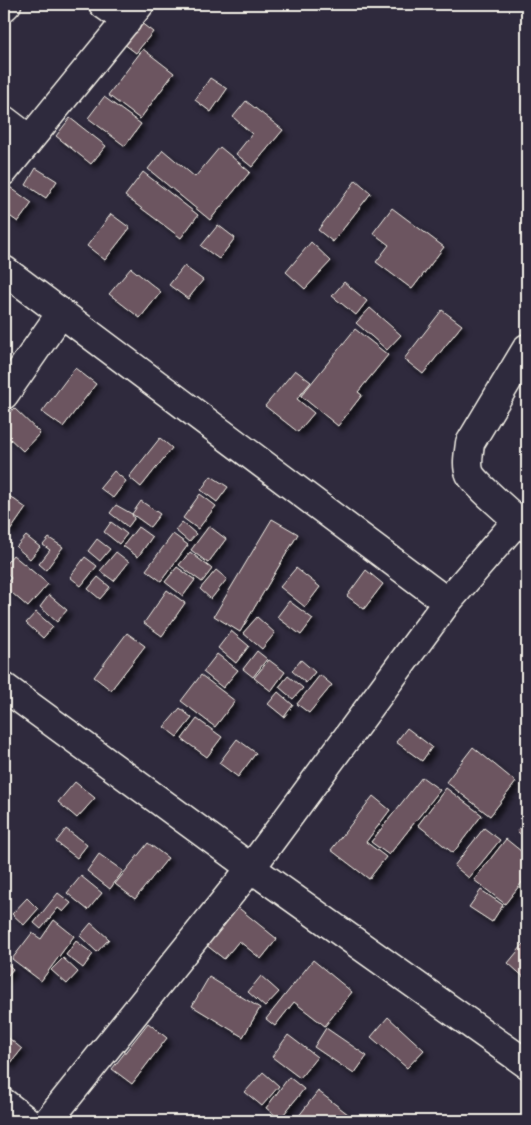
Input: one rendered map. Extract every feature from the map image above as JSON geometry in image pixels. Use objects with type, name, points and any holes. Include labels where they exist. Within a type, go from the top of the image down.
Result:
[{"type":"street","points":[[4,171],[133,12],[103,4]]},
{"type":"street","points":[[4,120],[29,139]]},
{"type":"street","points":[[4,270],[447,602]]},
{"type":"street","points":[[4,395],[61,313]]},
{"type":"street","points":[[48,1121],[251,868],[447,602],[522,524],[470,476],[468,460],[470,443],[527,348]]},
{"type":"street","points":[[5,692],[527,1064]]},
{"type":"street","points":[[4,1103],[27,1121]]},
{"type":"building","points":[[124,10],[153,32],[136,53],[107,31]]},
{"type":"building","points":[[143,49],[174,73],[140,119],[108,95]]},
{"type":"building","points":[[210,78],[227,89],[211,112],[195,100]]},
{"type":"building","points":[[104,97],[141,124],[125,146],[88,118]]},
{"type":"building","points":[[246,101],[283,130],[252,167],[236,154],[252,134],[233,117]]},
{"type":"building","points":[[70,118],[106,146],[91,164],[56,136]]},
{"type":"building","points":[[220,147],[250,172],[210,220],[148,169],[163,150],[195,177]]},
{"type":"building","points":[[36,168],[57,181],[46,198],[26,185]]},
{"type":"building","points":[[143,172],[198,215],[181,238],[125,196]]},
{"type":"building","points":[[356,180],[371,193],[333,242],[318,230]]},
{"type":"building","points":[[4,183],[32,203],[18,222],[4,212]]},
{"type":"building","points":[[392,208],[444,247],[412,289],[376,262],[389,245],[373,233]]},
{"type":"building","points":[[111,214],[130,228],[105,260],[87,246]]},
{"type":"building","points":[[218,225],[235,238],[219,259],[201,246]]},
{"type":"building","points":[[311,242],[331,261],[305,289],[286,272]]},
{"type":"building","points":[[184,266],[203,280],[188,299],[169,285]]},
{"type":"building","points":[[131,268],[161,292],[140,318],[109,294]]},
{"type":"building","points":[[344,282],[367,301],[356,315],[332,296]]},
{"type":"building","points":[[370,308],[401,335],[387,350],[356,323]]},
{"type":"building","points":[[442,310],[462,325],[423,374],[404,359]]},
{"type":"building","points":[[355,329],[388,355],[358,392],[362,395],[338,426],[301,396]]},
{"type":"building","points":[[75,368],[96,384],[63,427],[42,412]]},
{"type":"building","points":[[295,370],[311,382],[297,399],[314,413],[298,432],[265,406]]},
{"type":"building","points":[[14,408],[40,433],[23,451],[4,433],[4,419]]},
{"type":"building","points":[[160,438],[172,448],[141,487],[129,477]]},
{"type":"building","points":[[114,471],[126,481],[113,498],[100,488]]},
{"type":"building","points":[[211,476],[228,487],[217,502],[201,490]]},
{"type":"building","points":[[200,494],[216,506],[198,529],[183,518]]},
{"type":"building","points":[[8,495],[26,508],[10,531],[4,526],[4,500]]},
{"type":"building","points":[[141,501],[160,514],[150,527],[132,514]]},
{"type":"building","points":[[116,505],[132,514],[134,519],[128,527],[110,513]]},
{"type":"building","points":[[272,519],[298,534],[240,632],[214,616]]},
{"type":"building","points":[[111,522],[127,534],[119,544],[104,532]]},
{"type":"building","points":[[182,522],[196,534],[189,542],[175,530]]},
{"type":"building","points":[[209,526],[226,539],[208,563],[191,550]]},
{"type":"building","points":[[138,527],[152,537],[138,557],[123,546]]},
{"type":"building","points":[[173,534],[188,545],[161,581],[146,570]]},
{"type":"building","points":[[26,536],[40,547],[30,559],[16,547]]},
{"type":"building","points":[[49,538],[63,547],[46,570],[39,564],[50,550],[43,545]]},
{"type":"building","points":[[97,539],[110,549],[100,561],[88,551]]},
{"type":"building","points":[[116,552],[129,562],[114,581],[100,571]]},
{"type":"building","points":[[190,552],[212,569],[202,582],[179,565]]},
{"type":"building","points":[[13,555],[48,584],[28,607],[4,586],[11,578],[4,571],[4,566]]},
{"type":"building","points":[[85,557],[97,566],[81,586],[70,577]]},
{"type":"building","points":[[177,567],[195,580],[183,596],[165,582]]},
{"type":"building","points":[[296,568],[320,587],[305,607],[280,587]]},
{"type":"building","points":[[216,570],[227,579],[211,599],[200,589]]},
{"type":"building","points":[[366,570],[383,584],[364,609],[347,596]]},
{"type":"building","points":[[98,577],[110,587],[100,599],[88,589]]},
{"type":"building","points":[[167,590],[185,603],[162,636],[144,623]]},
{"type":"building","points":[[49,595],[67,610],[57,622],[40,607]]},
{"type":"building","points":[[289,601],[313,619],[301,635],[277,617]]},
{"type":"building","points":[[36,612],[53,627],[43,638],[26,623]]},
{"type":"building","points":[[257,617],[275,633],[262,649],[243,633]]},
{"type":"building","points":[[231,631],[249,646],[236,663],[218,648]]},
{"type":"building","points":[[127,633],[145,646],[111,690],[94,677]]},
{"type":"building","points":[[257,651],[267,659],[253,677],[243,669]]},
{"type":"building","points":[[217,654],[238,670],[223,688],[203,672]]},
{"type":"building","points":[[269,660],[285,672],[271,691],[254,678]]},
{"type":"building","points":[[301,660],[315,672],[306,683],[292,671]]},
{"type":"building","points":[[201,675],[235,701],[215,727],[181,701]]},
{"type":"building","points":[[320,675],[332,685],[309,713],[297,704]]},
{"type":"building","points":[[288,676],[303,688],[293,699],[279,687]]},
{"type":"building","points":[[278,692],[293,705],[284,717],[268,704]]},
{"type":"building","points":[[180,708],[192,718],[177,737],[164,727]]},
{"type":"building","points":[[197,719],[222,737],[207,757],[182,739]]},
{"type":"building","points":[[407,728],[432,747],[422,761],[396,742]]},
{"type":"building","points":[[237,739],[256,753],[238,777],[219,763]]},
{"type":"building","points":[[473,747],[516,782],[490,816],[446,782]]},
{"type":"building","points":[[422,777],[440,790],[389,855],[371,842]]},
{"type":"building","points":[[75,782],[95,798],[77,818],[58,802]]},
{"type":"building","points":[[446,788],[482,815],[453,853],[418,825]]},
{"type":"building","points":[[373,796],[390,810],[366,842],[386,857],[369,879],[331,850]]},
{"type":"building","points":[[527,818],[527,840],[517,831]]},
{"type":"building","points":[[484,828],[500,840],[469,878],[454,866]]},
{"type":"building","points":[[66,829],[87,845],[77,858],[56,842]]},
{"type":"building","points":[[506,839],[527,856],[527,876],[505,904],[474,880]]},
{"type":"building","points":[[148,843],[168,858],[135,899],[115,884]]},
{"type":"building","points":[[99,854],[123,871],[110,889],[87,871]]},
{"type":"building","points":[[81,876],[102,893],[88,910],[67,893]]},
{"type":"building","points":[[481,890],[503,905],[492,922],[469,907]]},
{"type":"building","points":[[58,893],[71,903],[63,912],[58,908],[41,929],[34,923]]},
{"type":"building","points":[[27,898],[38,909],[24,925],[12,914]]},
{"type":"building","points":[[235,905],[277,939],[261,959],[239,941],[224,959],[205,944]]},
{"type":"building","points":[[54,920],[74,936],[41,981],[12,959],[32,933],[41,939]]},
{"type":"building","points":[[91,923],[109,939],[97,952],[80,936]]},
{"type":"building","points":[[527,940],[527,980],[508,963]]},
{"type":"building","points":[[76,941],[93,954],[83,968],[66,955]]},
{"type":"building","points":[[63,958],[78,972],[67,984],[51,970]]},
{"type":"building","points":[[313,960],[352,992],[325,1026],[294,1002],[275,1026],[266,1019]]},
{"type":"building","points":[[4,961],[13,969],[4,980]]},
{"type":"building","points":[[261,976],[279,992],[265,1007],[248,992]]},
{"type":"building","points":[[209,977],[260,1008],[243,1037],[192,1006]]},
{"type":"building","points":[[388,1017],[424,1050],[407,1068],[371,1037]]},
{"type":"building","points":[[148,1023],[167,1038],[132,1084],[112,1069]]},
{"type":"building","points":[[326,1028],[367,1056],[354,1074],[314,1047]]},
{"type":"building","points":[[5,1035],[22,1049],[10,1064],[4,1059]]},
{"type":"building","points":[[288,1035],[317,1057],[300,1078],[272,1057]]},
{"type":"building","points":[[263,1072],[279,1086],[262,1106],[245,1092]]},
{"type":"building","points":[[289,1077],[304,1089],[280,1119],[266,1108]]},
{"type":"building","points":[[318,1091],[357,1121],[295,1121]]}]
